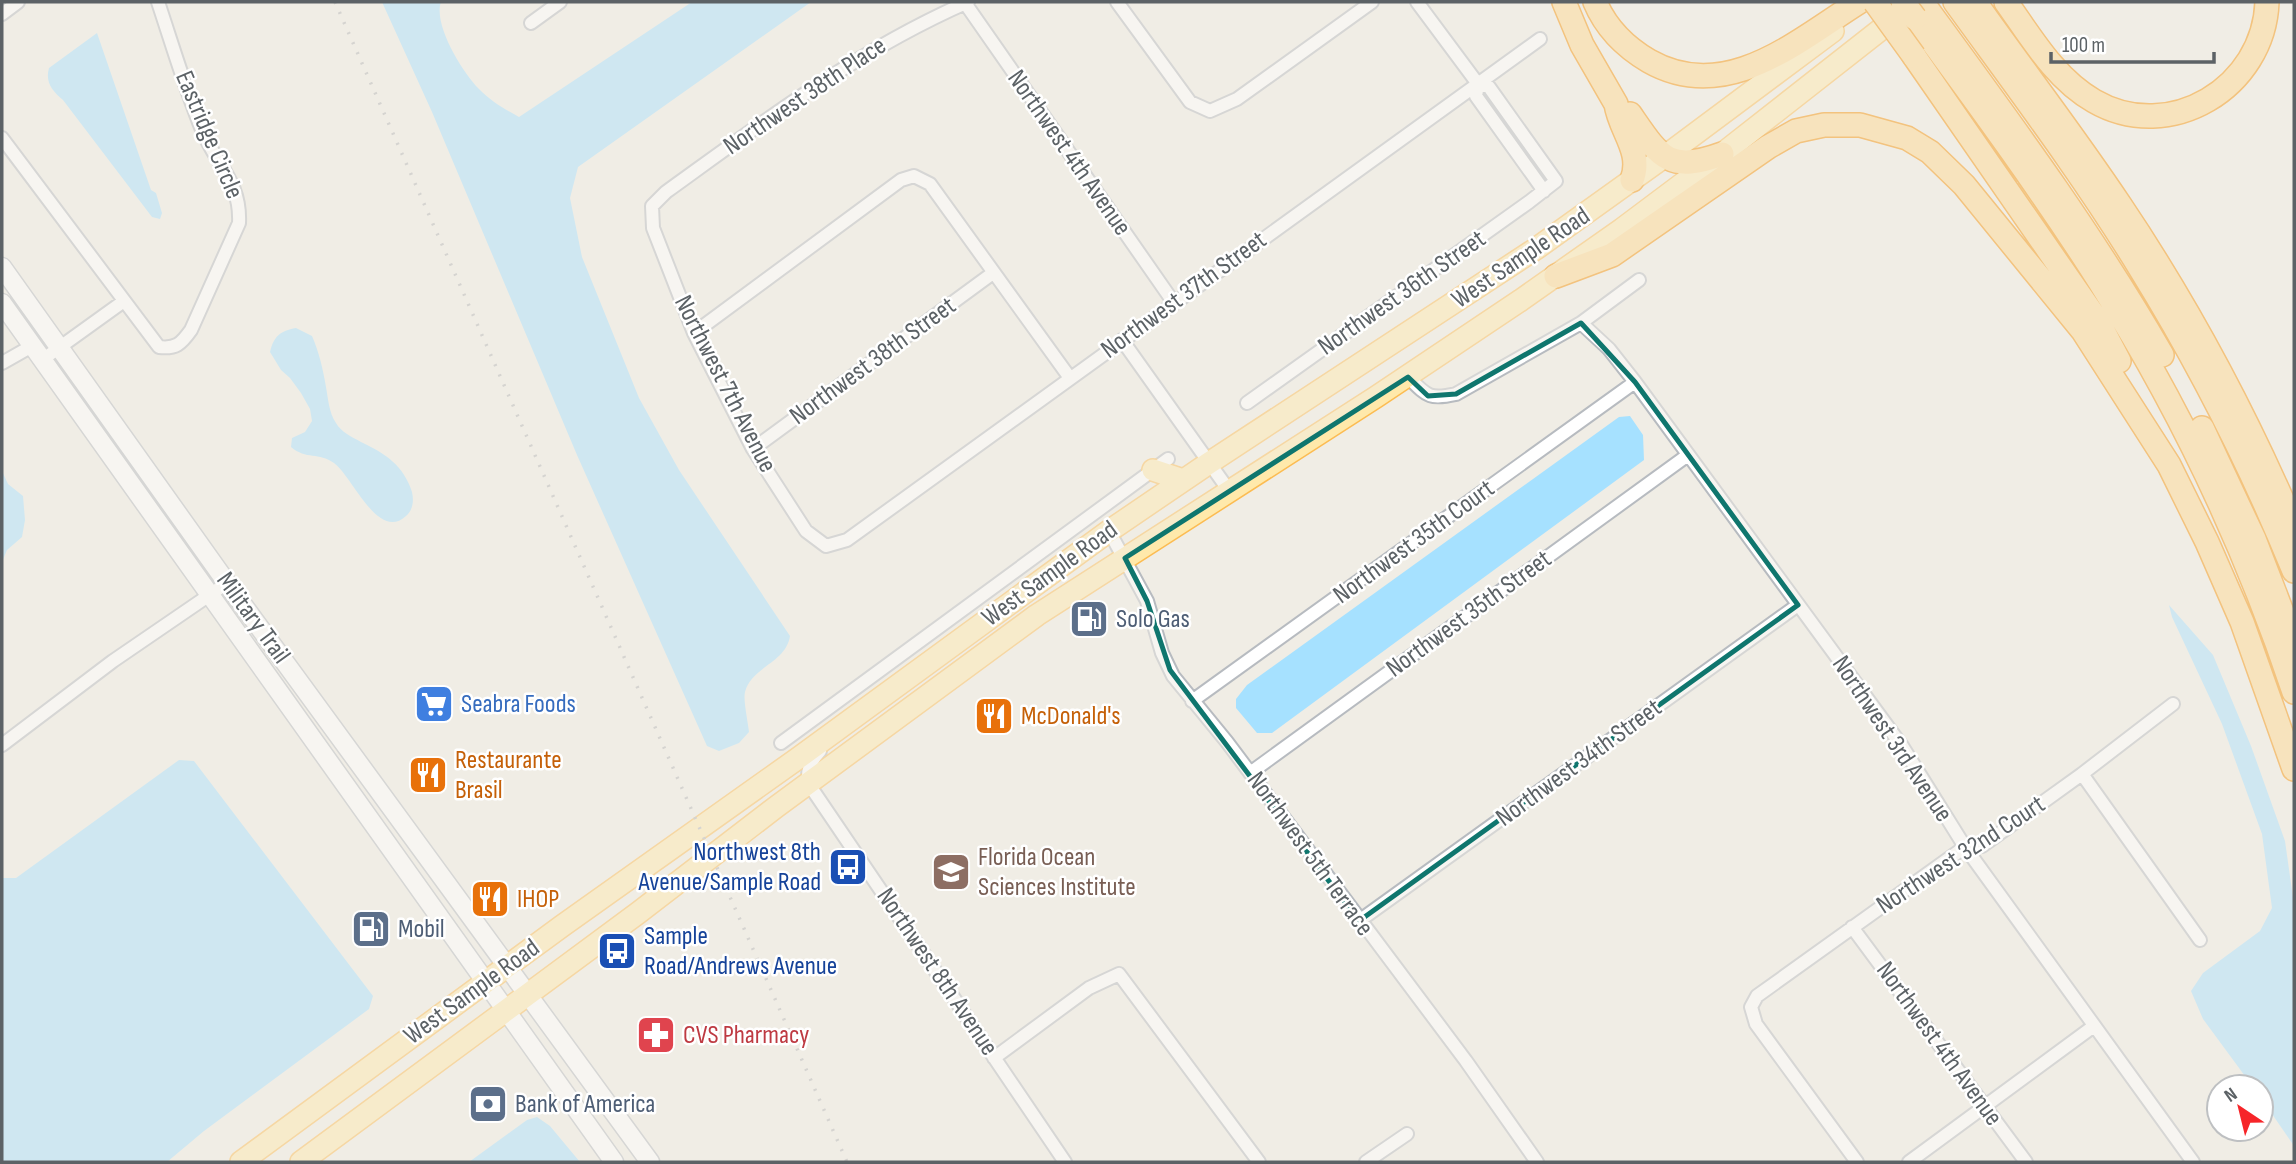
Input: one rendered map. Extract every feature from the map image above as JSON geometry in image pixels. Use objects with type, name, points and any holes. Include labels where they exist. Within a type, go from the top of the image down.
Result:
[{"type":"highway","points":[[1564,2],[1582,45],[1616,104],[1634,153],[1636,168],[1632,180]]},
{"type":"highway","points":[[1595,2],[1611,30],[1639,55],[1665,68],[1689,75],[1702,75],[1740,70],[1764,62],[1860,2]]},
{"type":"highway","points":[[1873,2],[1914,56],[2099,323],[2167,448],[2169,465]]},
{"type":"highway","points":[[1903,2],[1939,38],[2079,221],[2113,272],[2168,365],[2229,484],[2254,539],[2294,643]]},
{"type":"highway","points":[[1922,2],[1939,38],[2100,281],[2160,384],[2215,491],[2239,546],[2294,692]]},
{"type":"highway","points":[[2006,2],[2059,74],[2079,91],[2113,110],[2151,116],[2174,114],[2192,108],[2229,86],[2246,66],[2265,28],[2267,2]]},
{"type":"highway","points":[[1968,7],[2121,206],[2179,300],[2244,418],[2294,527]]},
{"type":"highway","points":[[1968,7],[2108,216],[2171,319],[2230,427],[2294,571]]},
{"type":"highway","points":[[1616,104],[1626,108],[1647,140],[1664,157],[1683,163],[1702,161],[1722,154]]},
{"type":"highway","points":[[1556,276],[1612,255],[1768,147],[1796,131],[1815,126],[1847,124],[1907,138],[1930,152],[1973,196],[2083,331],[2169,465],[2242,622],[2294,769]]},
{"type":"main road","name":"West Sample Road","points":[[240,1162],[646,864],[853,718],[1109,531],[1474,291],[1664,157],[1873,2]]},
{"type":"main road","name":"West Sample Road","points":[[301,1162],[1037,615],[1408,377],[1556,276],[1722,154],[1915,2]]},
{"type":"main road","points":[[1161,464],[1183,480]]},
{"type":"street","points":[[2,14],[18,2]]},
{"type":"street","name":"Eastridge Circle","points":[[124,301],[159,347],[172,348],[182,343],[191,330],[239,223],[240,206],[236,189],[213,154],[203,132],[158,2]]},
{"type":"street","points":[[530,23],[560,2]]},
{"type":"street","name":"Northwest 38th Place","points":[[652,206],[666,192],[835,72],[891,38],[967,2]]},
{"type":"street","name":"Northwest 4th Avenue","points":[[967,2],[1174,303]]},
{"type":"street","points":[[1117,2],[1190,102],[1210,111],[1237,99],[1373,2]]},
{"type":"street","points":[[1417,2],[1478,84],[1476,96],[1544,191]]},
{"type":"street","name":"Northwest 37th Street","points":[[826,546],[847,540],[1541,39]]},
{"type":"street","name":"Northwest 36th Street","points":[[1247,403],[1556,181],[1489,87],[1478,84]]},
{"type":"street","points":[[2,138],[124,301],[60,347],[2,363]]},
{"type":"street","points":[[694,333],[901,180],[914,176],[930,184],[1070,377]]},
{"type":"street","name":"Northwest 7th Avenue","points":[[652,206],[653,228],[694,333],[753,449],[806,531],[826,546]]},
{"type":"street","name":"Military Trail","points":[[2,267],[227,583],[650,1162]]},
{"type":"street","name":"Northwest 38th Street","points":[[753,449],[993,273]]},
{"type":"street","points":[[1408,377],[1428,396],[1438,398],[1456,394],[1581,323],[1639,280]]},
{"type":"street","name":"Military Trail","points":[[2,303],[614,1162]]},
{"type":"street","name":"Northwest 3rd Avenue","points":[[1581,323],[1609,349],[1636,382],[1902,746],[1965,847],[2193,1162]]},
{"type":"street","points":[[1122,340],[1230,492]]},
{"type":"street","name":"Northwest 35th Court","points":[[1192,701],[1636,382]]},
{"type":"street","name":"Northwest 35th Street","points":[[1250,773],[1688,455]]},
{"type":"street","points":[[781,743],[1161,464]]},
{"type":"street","name":"Northwest 5th Terrace","points":[[1109,531],[1147,601],[1167,665],[1465,1061],[1537,1162]]},
{"type":"street","points":[[2,745],[113,661],[227,583]]},
{"type":"street","name":"Northwest 34th Street","points":[[1359,921],[1798,606]]},
{"type":"street","points":[[808,783],[810,762],[853,718],[843,698]]},
{"type":"street","name":"Northwest 32nd Court","points":[[1857,1162],[1756,1024],[1751,1007],[1757,996],[1965,847],[1982,846],[2082,775],[2173,704]]},
{"type":"street","points":[[2082,775],[2200,940]]},
{"type":"street","name":"Northwest 8th Avenue","points":[[808,783],[1065,1162]]},
{"type":"street","name":"Northwest 4th Avenue","points":[[1852,927],[2026,1162]]},
{"type":"street","points":[[994,1058],[1089,988],[1119,974],[1259,1162]]},
{"type":"street","points":[[1909,1162],[2094,1026]]},
{"type":"street","points":[[1367,1162],[1407,1134]]},
{"type":"highlighted area","points":[[1581,323],[1635,382],[1798,605],[1359,921],[1170,670],[1147,601],[1125,558],[1408,377],[1428,396],[1456,394]]},
{"type":"water","points":[[382,2],[441,2],[441,22],[445,35],[465,71],[488,97],[519,117],[692,2],[811,2],[578,167],[570,198],[582,257],[639,398],[679,470],[790,636],[782,653],[748,684],[745,706],[749,732],[739,743],[719,751],[707,746],[577,455],[432,112]]},
{"type":"water","points":[[97,33],[151,190],[156,193],[162,213],[160,219],[152,217],[49,82],[49,68]]},
{"type":"water","points":[[296,328],[312,336],[322,367],[330,410],[338,426],[392,461],[404,474],[413,495],[412,508],[396,522],[386,521],[376,514],[334,463],[291,447],[292,438],[305,432],[312,421],[310,409],[270,352],[278,335]]},
{"type":"water","points":[[1630,416],[1643,435],[1644,460],[1272,733],[1257,733],[1236,708],[1236,699],[1247,685],[1619,417]]},
{"type":"water","points":[[2,471],[8,484],[23,496],[25,520],[22,537],[7,550],[2,562]]},
{"type":"water","points":[[2169,605],[2213,655],[2251,746],[2285,841],[2294,905],[2294,1146],[2275,1118],[2275,1073],[2243,1073],[2203,1019],[2191,991],[2203,973],[2260,931],[2272,908],[2262,834],[2222,724],[2172,617]]},
{"type":"water","points":[[179,760],[194,761],[373,996],[369,1009],[204,1131],[167,1162],[2,1162],[2,878],[16,878]]},
{"type":"water","points":[[537,1117],[550,1126],[580,1162],[469,1162],[527,1120]]},
{"type":"railway","points":[[335,2],[847,1162]]},
{"type":"place","name":"Solo Gas","points":[[1089,619]]},
{"type":"place","name":"Seabra Foods","points":[[434,704]]},
{"type":"place","name":"McDonald's","points":[[994,716]]},
{"type":"place","name":"Restaurante Brasil","points":[[428,775]]},
{"type":"place","name":"Northwest 8th Avenue/Sample Road","points":[[848,867]]},
{"type":"place","name":"Florida Ocean Sciences Institute","points":[[951,872]]},
{"type":"place","name":"IHOP","points":[[490,899]]},
{"type":"place","name":"Mobil","points":[[371,929]]},
{"type":"place","name":"Sample Road/Andrews Avenue","points":[[617,951]]},
{"type":"place","name":"CVS Pharmacy","points":[[656,1035]]},
{"type":"place","name":"Bank of America","points":[[488,1104]]}]
